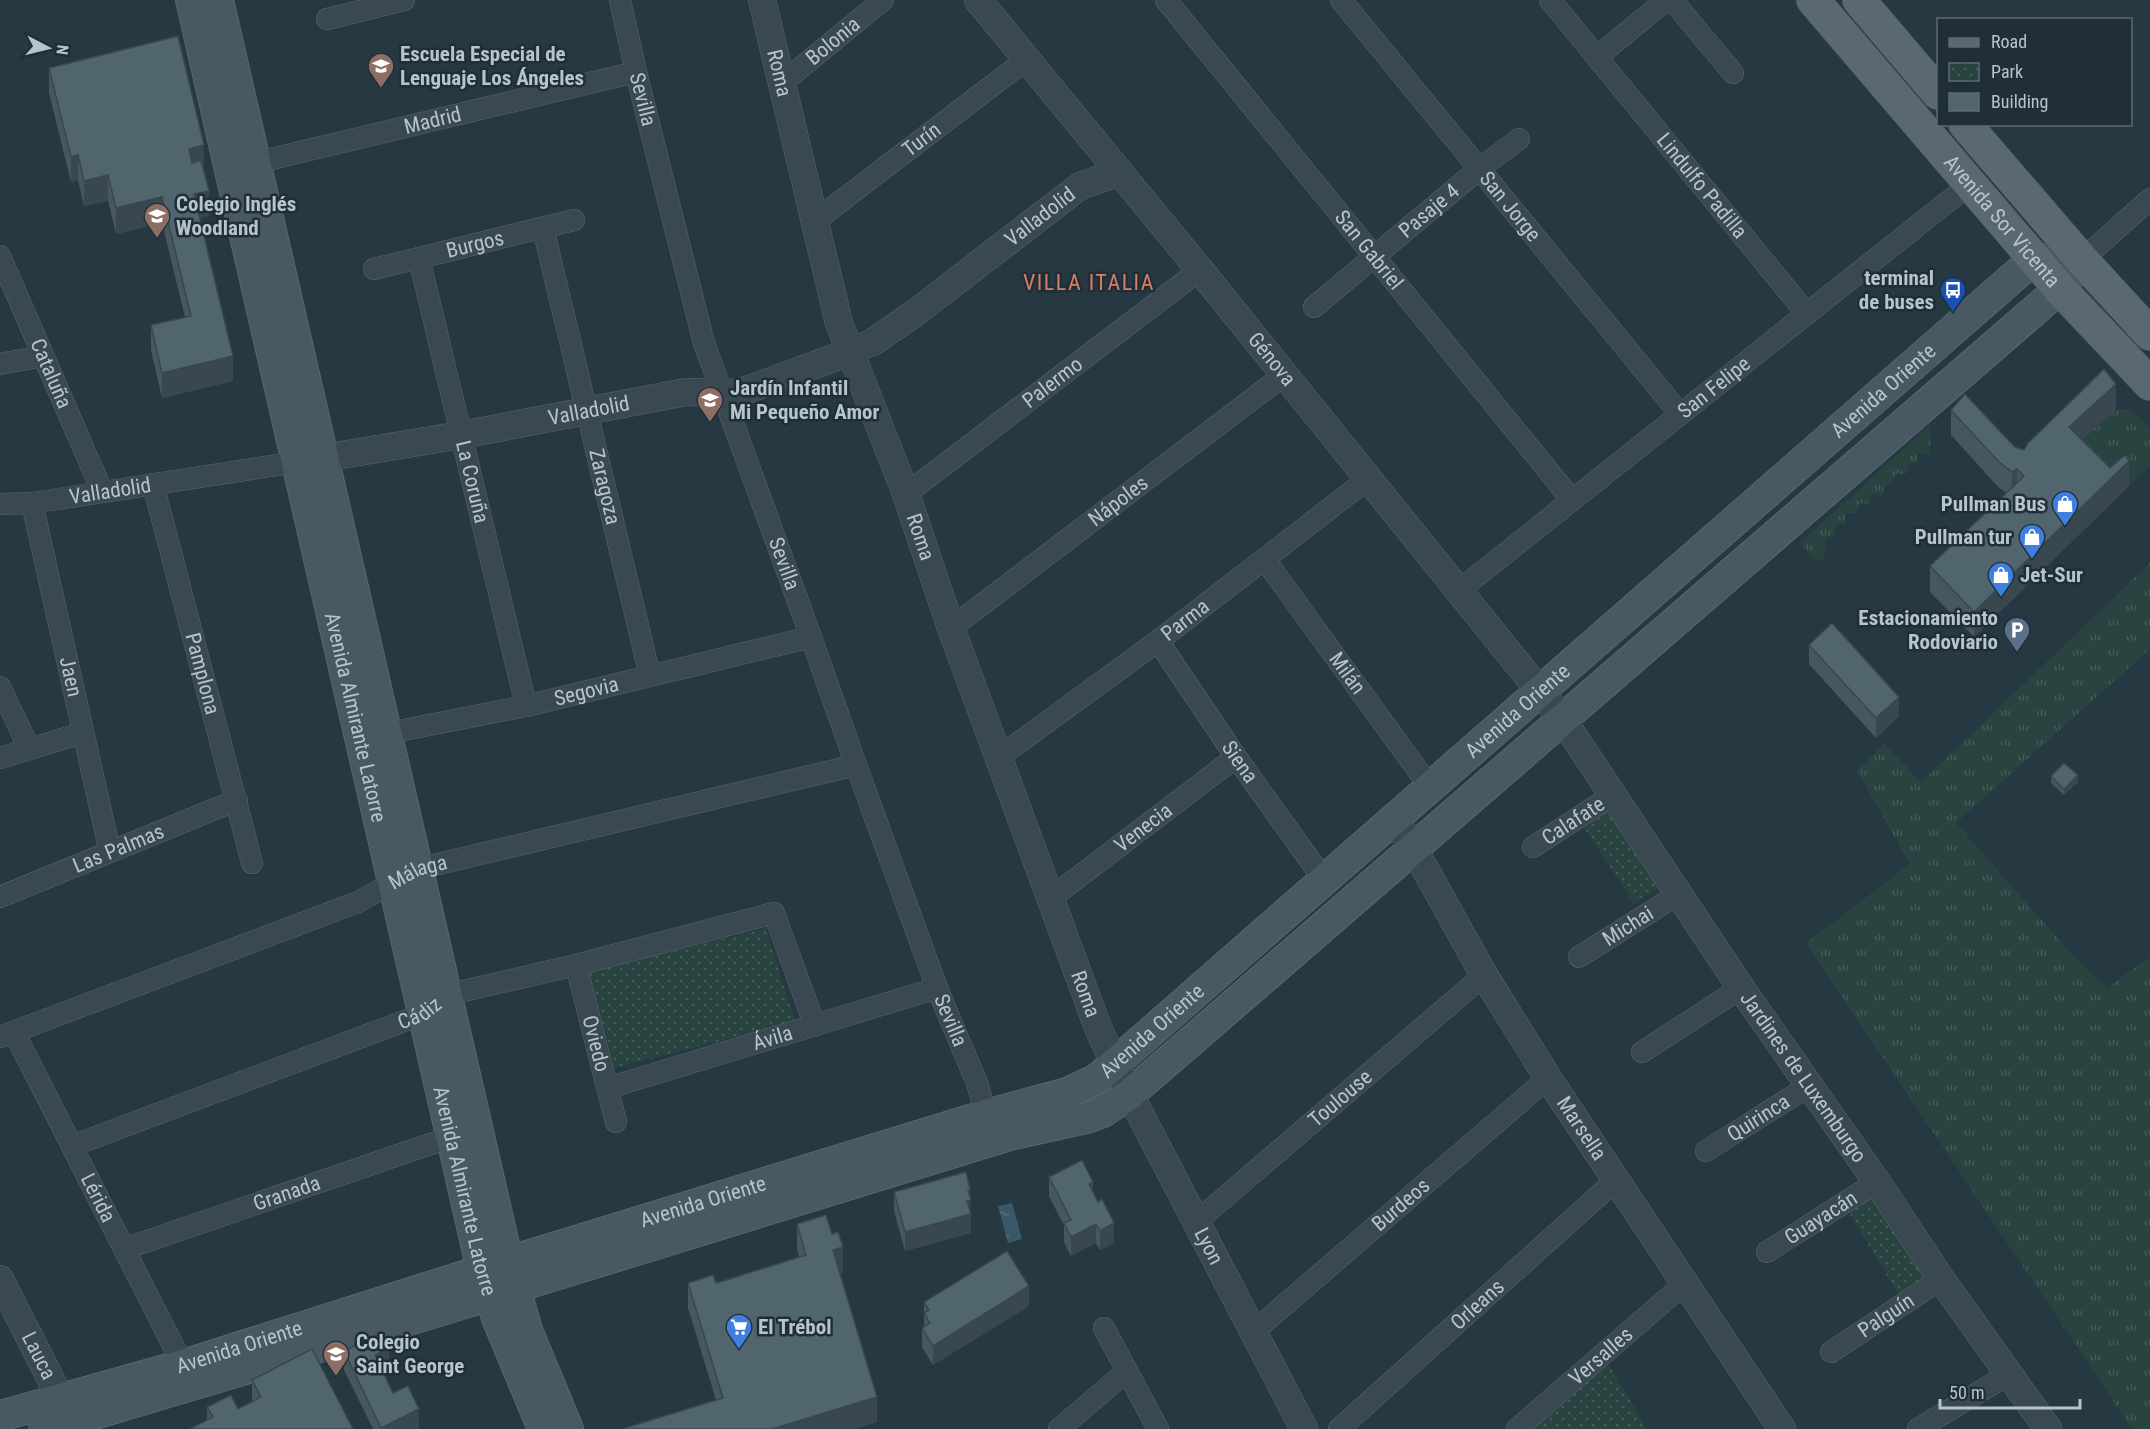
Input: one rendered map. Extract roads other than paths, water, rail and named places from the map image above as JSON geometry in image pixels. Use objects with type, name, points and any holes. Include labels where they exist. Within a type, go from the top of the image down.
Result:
[{"type":"main road","name":"Avenida Almirante Latorre","points":[[191,0],[242,166],[310,460],[405,876],[423,1014],[451,1137],[499,1278],[527,1330],[567,1429]]},
{"type":"main road","name":"Avenida Almirante Latorre","points":[[218,0],[242,166]]},
{"type":"main road","name":"Avenida Sor Vicenta","points":[[1813,0],[2060,289],[2150,384]]},
{"type":"main road","points":[[1859,0],[1937,92]]},
{"type":"main road","name":"Avenida Sor Vicenta","points":[[1967,126],[2082,260],[2150,334]]},
{"type":"main road","points":[[2034,259],[2082,260]]},
{"type":"main road","name":"Avenida Oriente","points":[[0,1416],[70,1416],[499,1278],[986,1115],[1083,1087],[1097,1079],[2034,259]]},
{"type":"main road","name":"Avenida Oriente","points":[[44,1429],[183,1365],[1010,1135],[1087,1118],[1103,1112],[1130,1094],[2060,289],[2082,260]]},
{"type":"main road","points":[[1917,361],[1946,388]]},
{"type":"main road","points":[[1754,503],[1749,519],[1767,543]]},
{"type":"main road","name":"Avenida Almirante Latorre","points":[[405,876],[446,995],[499,1278],[496,1318],[543,1429]]},
{"type":"street","points":[[327,19],[359,5],[404,0]]},
{"type":"street","name":"Sevilla","points":[[620,0],[704,343],[938,988],[977,1083],[986,1115]]},
{"type":"street","name":"Roma","points":[[762,0],[830,290],[850,352],[906,494],[951,628],[1114,1064]]},
{"type":"street","name":"Bolonia","points":[[782,83],[883,0]]},
{"type":"street","name":"Génova","points":[[978,0],[1200,270],[1563,720]]},
{"type":"street","name":"San Gabriel","points":[[1166,0],[1572,500]]},
{"type":"street","name":"San Jorge","points":[[1341,0],[1680,414]]},
{"type":"street","name":"Lindulfo Padilla","points":[[1550,0],[1807,314]]},
{"type":"street","points":[[1597,57],[1666,0]]},
{"type":"street","points":[[1672,0],[1733,73]]},
{"type":"street","name":"Turín","points":[[815,221],[1027,59]]},
{"type":"street","name":"Madrid","points":[[242,166],[636,72]]},
{"type":"street","name":"Pasaje 4","points":[[1314,307],[1479,169],[1519,139]]},
{"type":"street","name":"Valladolid","points":[[0,504],[32,503],[310,460],[462,435],[686,392],[744,390],[873,342],[915,314],[1080,186],[1120,172]]},
{"type":"street","name":"San Felipe","points":[[1458,591],[1970,184]]},
{"type":"street","name":"Avenida Oriente","points":[[2082,260],[2150,199]]},
{"type":"street","name":"Burgos","points":[[374,269],[574,220]]},
{"type":"street","name":"Zaragoza","points":[[543,228],[650,676]]},
{"type":"street","name":"Cataluña","points":[[0,256],[102,491]]},
{"type":"street","name":"La Coruña","points":[[419,258],[526,706]]},
{"type":"street","name":"Palermo","points":[[906,494],[1200,270]]},
{"type":"street","points":[[0,364],[43,356]]},
{"type":"street","name":"Nápoles","points":[[951,628],[1284,375]]},
{"type":"street","name":"Parma","points":[[999,757],[1265,560],[1368,479]]},
{"type":"street","name":"Pamplona","points":[[153,484],[252,863]]},
{"type":"street","name":"Jaen","points":[[32,503],[110,852]]},
{"type":"street","name":"Milán","points":[[1265,560],[1431,787]]},
{"type":"street","name":"Segovia","points":[[373,736],[526,706],[811,637]]},
{"type":"street","name":"Siena","points":[[1158,640],[1236,757],[1324,880]]},
{"type":"street","points":[[0,687],[29,748]]},
{"type":"street","name":"Jardines de Luxemburgo","points":[[1563,720],[1677,895],[1877,1182],[1941,1279],[2048,1429]]},
{"type":"street","points":[[0,758],[82,733]]},
{"type":"street","name":"Venecia","points":[[1051,898],[1236,757]]},
{"type":"street","name":"Málaga","points":[[7,1035],[358,902],[405,876],[856,765]]},
{"type":"street","name":"Calafate","points":[[1533,847],[1613,795]]},
{"type":"street","name":"Las Palmas","points":[[0,897],[237,801]]},
{"type":"street","name":"Marsella","points":[[1394,819],[1414,849],[1484,975],[1548,1078],[1782,1429]]},
{"type":"street","name":"Michai","points":[[1579,957],[1677,895]]},
{"type":"street","name":"Cádiz","points":[[72,1146],[423,1014],[446,995],[576,965],[774,913],[815,1026]]},
{"type":"street","name":"Oviedo","points":[[576,965],[615,1122]]},
{"type":"street","name":"Toulouse","points":[[1196,1222],[1484,975]]},
{"type":"street","name":"Ávila","points":[[608,1088],[938,988]]},
{"type":"street","points":[[1642,1052],[1741,988]]},
{"type":"street","name":"Lérida","points":[[7,1035],[72,1146],[183,1365]]},
{"type":"street","name":"Lyon","points":[[1114,1064],[1304,1429]]},
{"type":"street","name":"Burdeos","points":[[1253,1332],[1548,1078]]},
{"type":"street","name":"Quirinca","points":[[1706,1151],[1809,1086]]},
{"type":"street","name":"Granada","points":[[124,1249],[451,1137]]},
{"type":"street","name":"Orleans","points":[[1339,1429],[1615,1181]]},
{"type":"street","name":"Guayacán","points":[[1767,1252],[1877,1182]]},
{"type":"street","name":"Lauca","points":[[0,1279],[70,1416]]},
{"type":"street","name":"Palguín","points":[[1831,1352],[1941,1279]]},
{"type":"street","name":"Versalles","points":[[1517,1429],[1684,1284]]},
{"type":"street","points":[[1104,1328],[1158,1429]]},
{"type":"street","points":[[1059,1429],[1127,1371]]},
{"type":"street","points":[[1918,1429],[2009,1374]]},
{"type":"water","points":[[1012,1203],[1022,1239],[1008,1243],[998,1206]]},
{"type":"place","name":"Escuela Especial de Lenguaje Los Ángeles","points":[[381,89]]},
{"type":"place","name":"Colegio Inglés Woodland","points":[[157,239]]},
{"type":"place","name":"terminal de buses","points":[[1953,313]]},
{"type":"place","name":"Jardín Infantil Mi Pequeño Amor","points":[[710,423]]},
{"type":"place","name":"Pullman Bus","points":[[2065,527]]},
{"type":"place","name":"Pullman tur","points":[[2032,560]]},
{"type":"place","name":"Jet-Sur","points":[[2001,598]]},
{"type":"place","name":"Estacionamiento Rodoviario","points":[[2017,653]]},
{"type":"place","name":"El Trébol","points":[[739,1350]]},
{"type":"place","name":"Colegio Saint George","points":[[336,1377]]},
{"type":"district","name":"VILLA ITALIA","points":[[1089,282]]}]
